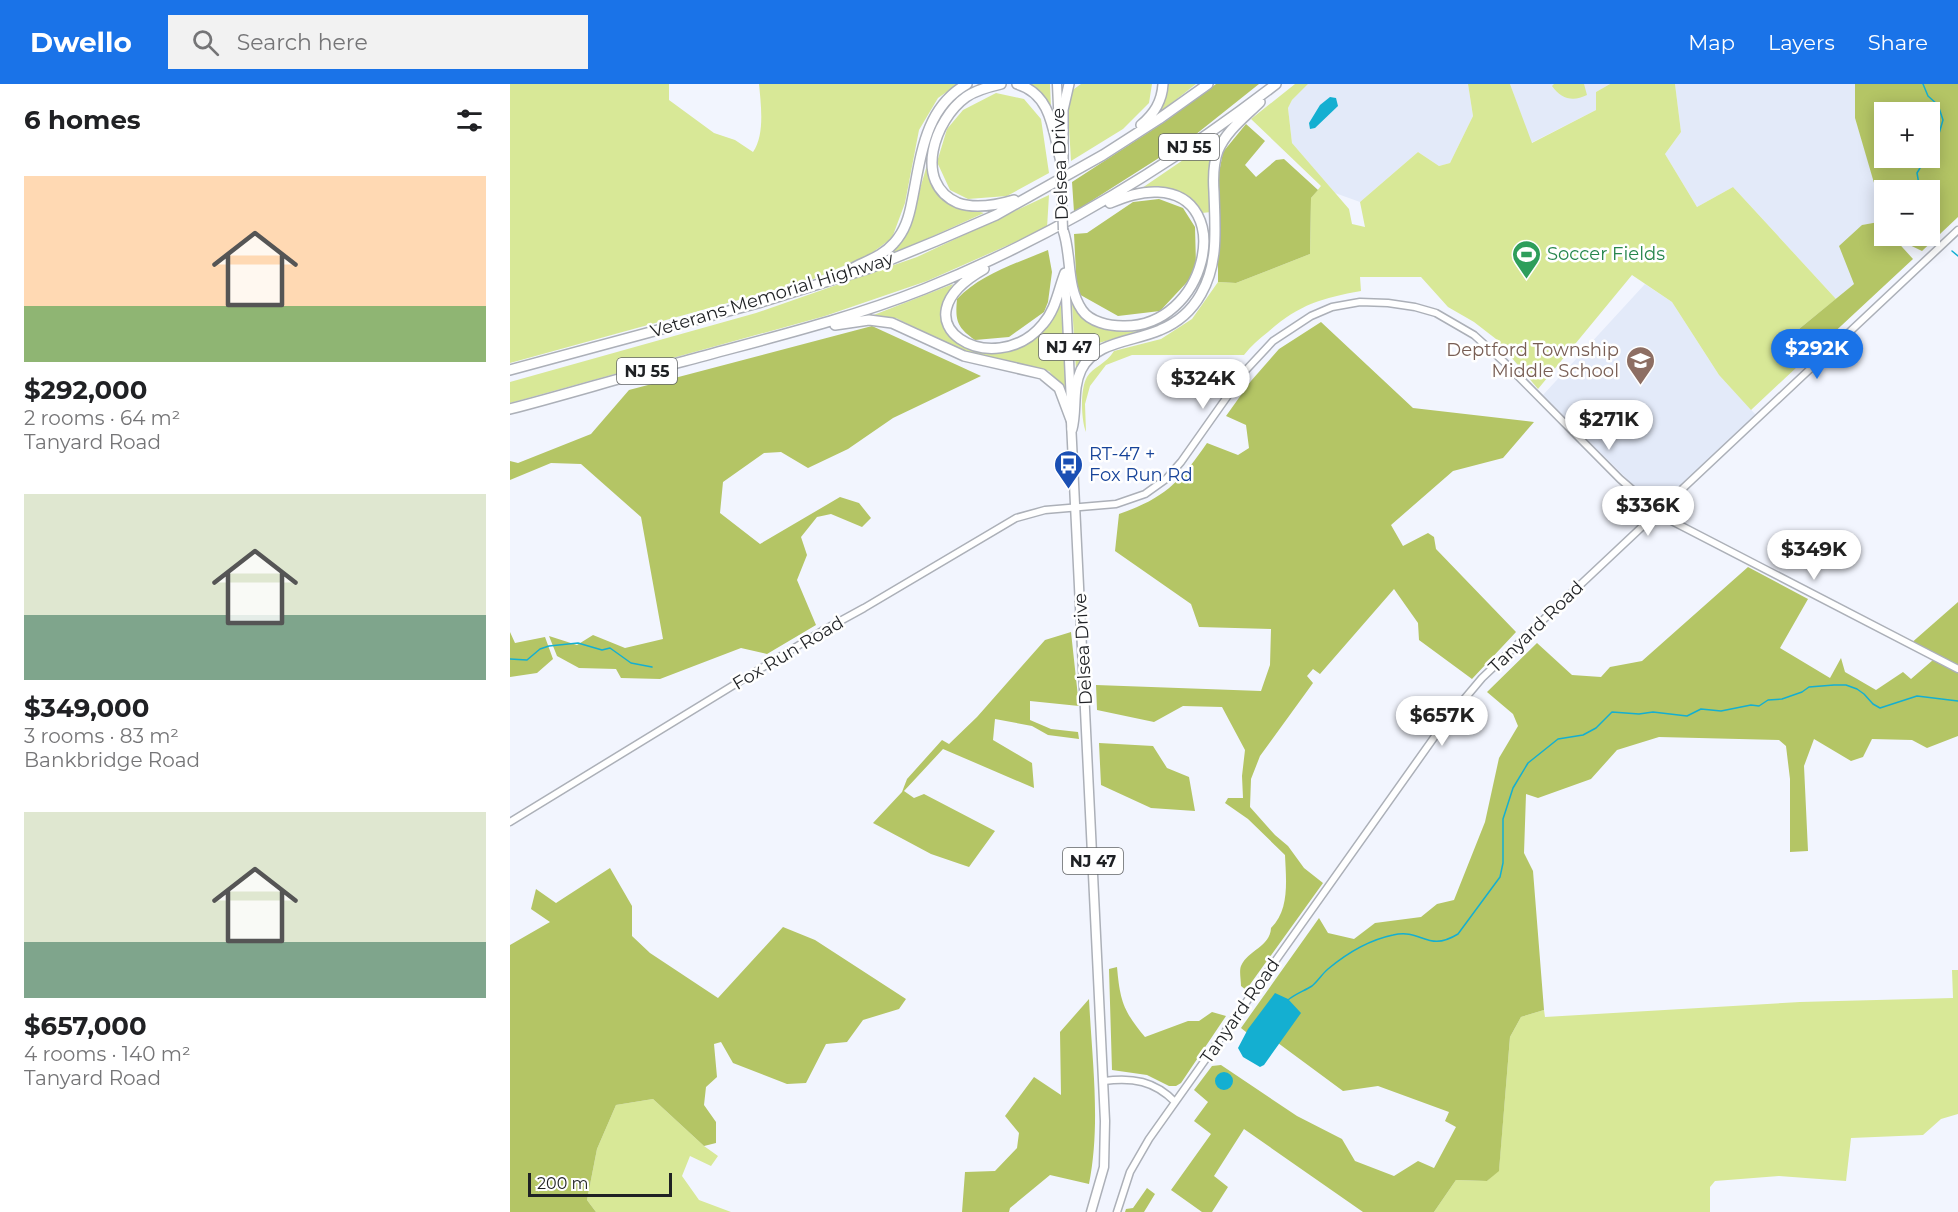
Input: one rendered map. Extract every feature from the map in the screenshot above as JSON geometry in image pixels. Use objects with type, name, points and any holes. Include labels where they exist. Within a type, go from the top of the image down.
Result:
[{"type":"highway","points":[[840,278],[849,270],[885,251],[900,235],[909,214],[930,125],[949,97],[967,84]]},
{"type":"highway","points":[[1000,84],[971,94],[950,113],[935,143],[933,171],[943,192],[962,204],[985,206],[1025,198]]},
{"type":"highway","points":[[1017,84],[1030,90],[1043,101],[1060,146]]},
{"type":"highway","points":[[1061,167],[1063,110],[1070,84]]},
{"type":"highway","points":[[1117,145],[1155,111],[1163,84]]},
{"type":"highway","name":"Veterans Memorial Highway","points":[[510,370],[758,303],[840,278],[953,234],[996,214],[1117,145],[1208,84]]},
{"type":"highway","points":[[1072,425],[1077,381],[1081,370],[1091,356],[1105,347],[1165,328],[1184,315],[1202,293],[1215,255],[1214,170],[1217,153],[1229,134],[1274,86]]},
{"type":"highway","name":"Veterans Memorial Highway","points":[[510,409],[806,328],[921,290],[1033,241],[1099,204],[1197,142],[1274,86]]},
{"type":"highway","points":[[1063,230],[1074,292],[1081,308],[1094,319],[1115,326],[1138,325],[1160,318],[1178,305],[1195,282],[1201,266],[1203,237],[1200,220],[1187,202],[1177,196],[1155,192],[1099,204]]},
{"type":"highway","points":[[1033,241],[981,270],[956,288],[947,304],[946,315],[952,332],[957,338],[974,347],[995,348],[1027,337],[1042,325],[1050,314],[1065,273]]},
{"type":"highway","points":[[806,328],[813,330],[869,320],[886,321],[964,356],[1036,372],[1047,377],[1059,388],[1072,425]]},
{"type":"main road","name":"Delsea Drive","points":[[1057,84],[1060,146]]},
{"type":"main road","name":"Delsea Drive","points":[[1061,167],[1063,230]]},
{"type":"main road","name":"Delsea Drive","points":[[1067,259],[1065,273],[1104,1081],[1105,1154],[1101,1181],[1091,1212]]},
{"type":"street","name":"Tanyard Road","points":[[1118,1212],[1126,1183],[1140,1153],[1343,863],[1445,722],[1498,663],[1958,230]]},
{"type":"street","name":"Fox Run Road","points":[[510,822],[822,631],[1011,520],[1045,510],[1123,502],[1145,494],[1161,483],[1181,462],[1246,370],[1273,340],[1319,312],[1360,302],[1415,306],[1448,319],[1474,335],[1504,362],[1620,479],[1658,512],[1696,534],[1764,567],[1958,669]]},
{"type":"street","points":[[1104,1081],[1129,1079],[1146,1082],[1159,1088],[1175,1102]]},
{"type":"shaded area","points":[[1308,84],[1468,84],[1473,116],[1450,163],[1439,166],[1418,152],[1360,202],[1335,193],[1292,143],[1288,108],[1292,100]]},
{"type":"shaded area","points":[[1510,84],[1610,84],[1596,92],[1596,110],[1531,143]]},
{"type":"shaded area","points":[[1675,84],[1855,84],[1855,118],[1874,180],[1874,223],[1862,225],[1854,284],[1836,299],[1733,187],[1697,207],[1665,154],[1681,132]]},
{"type":"shaded area","name":"Deptford Township Middle School","points":[[1645,284],[1672,302],[1719,375],[1756,415],[1664,501],[1657,502],[1644,495],[1543,395]]},
{"type":"green space","points":[[510,84],[669,84],[669,100],[714,133],[735,140],[753,152],[761,129],[759,84],[958,84],[938,98],[919,130],[905,203],[892,238],[869,255],[811,280],[510,363]]},
{"type":"green space","points":[[1030,84],[1050,84],[1051,108]]},
{"type":"green space","points":[[1081,84],[1152,84],[1149,103],[1123,129],[1071,161],[1067,94]]},
{"type":"green space","points":[[1166,84],[1196,84],[1159,113]]},
{"type":"green space","points":[[1216,84],[1259,84],[1195,135],[1074,212],[1072,182],[1166,121]]},
{"type":"green space","points":[[1295,84],[1308,84],[1292,100],[1288,108],[1292,143],[1349,209],[1352,224],[1365,227],[1360,202],[1418,152],[1439,166],[1450,163],[1473,116],[1468,84],[1510,84],[1532,143],[1596,110],[1596,92],[1610,84],[1675,84],[1681,132],[1665,154],[1697,207],[1733,187],[1836,299],[1789,337],[1813,352],[1751,410],[1719,375],[1672,302],[1632,275],[1538,389],[1496,339],[1474,322],[1448,307],[1421,277],[1360,277],[1361,291],[1322,300],[1300,309],[1279,323],[1244,355],[1132,355],[1106,365],[1090,386],[1085,404],[1086,432],[1082,404],[1085,382],[1087,377],[1114,351],[1161,339],[1192,319],[1218,282],[1236,283],[1310,254],[1311,198],[1321,186],[1251,119]]},
{"type":"green space","points":[[1554,84],[1584,84],[1587,95],[1568,98],[1559,94],[1552,86]]},
{"type":"green space","points":[[1855,84],[1958,84],[1958,217],[1940,234],[1940,180],[1874,180],[1874,183],[1855,118]]},
{"type":"green space","points":[[996,93],[1024,99],[1041,119],[1049,173],[1007,196],[968,199],[950,190],[937,162],[947,129],[963,110]]},
{"type":"green space","points":[[1246,124],[1265,141],[1245,165],[1256,177],[1276,160],[1284,159],[1318,190],[1311,198],[1310,254],[1236,283],[1218,282],[1218,178],[1223,152]]},
{"type":"green space","points":[[1227,130],[1212,155],[1211,212],[1202,213],[1185,195],[1142,188]]},
{"type":"green space","points":[[927,165],[934,189],[948,203],[984,213],[887,257],[906,236]]},
{"type":"green space","points":[[1049,195],[1047,228],[927,281],[825,316],[510,403],[510,382],[756,313],[917,257]]},
{"type":"green space","points":[[1159,199],[1183,208],[1195,227],[1196,265],[1189,280],[1160,311],[1118,316],[1077,293],[1074,234],[1087,233],[1133,202]]},
{"type":"green space","points":[[1874,223],[1874,246],[1901,246],[1913,259],[1813,352],[1788,338],[1854,284],[1839,246],[1862,225]]},
{"type":"green space","points":[[1912,246],[1927,246],[1922,251]]},
{"type":"green space","points":[[1048,250],[1052,272],[1048,302],[1044,312],[1009,337],[975,340],[964,331],[958,323],[957,299],[988,276]]},
{"type":"green space","points":[[953,284],[941,308],[946,331],[973,350],[1009,351],[1041,333],[1061,305],[1066,392],[1049,371],[980,356],[951,346],[896,318],[866,318]]},
{"type":"green space","points":[[1072,304],[1087,322],[1122,332],[1139,331],[1099,343],[1076,370]]},
{"type":"green space","points":[[1321,322],[1413,408],[1534,422],[1503,458],[1453,471],[1391,525],[1403,546],[1428,533],[1434,537],[1436,549],[1516,632],[1472,679],[1419,640],[1418,623],[1394,589],[1320,674],[1313,669],[1307,676],[1313,683],[1260,756],[1251,779],[1250,807],[1288,846],[1304,868],[1323,883],[1246,990],[1241,986],[1241,966],[1248,956],[1267,940],[1281,912],[1286,884],[1285,855],[1248,819],[1225,803],[1228,798],[1243,798],[1242,776],[1245,750],[1222,707],[1183,706],[1154,722],[1097,710],[1096,685],[1261,691],[1270,665],[1271,629],[1199,627],[1191,604],[1115,551],[1119,514],[1148,502],[1170,487],[1207,443],[1238,455],[1249,448],[1246,425],[1226,416],[1251,381],[1279,349]]},
{"type":"green space","points":[[872,326],[981,376],[893,418],[848,449],[808,468],[781,452],[764,453],[723,482],[720,513],[760,544],[840,497],[859,503],[871,518],[862,527],[831,514],[817,517],[801,537],[807,555],[797,580],[816,625],[767,654],[741,648],[660,679],[621,678],[616,669],[579,668],[557,656],[549,636],[577,645],[593,635],[625,648],[663,639],[641,517],[581,464],[551,463],[510,480],[510,461],[518,463],[591,434],[629,390]]},
{"type":"green space","points":[[1748,567],[1808,599],[1780,648],[1830,678],[1841,658],[1845,672],[1876,690],[1903,672],[1911,679],[1933,660],[1909,645],[1958,602],[1958,736],[1927,748],[1912,740],[1872,739],[1863,757],[1851,761],[1814,739],[1804,766],[1808,851],[1790,852],[1790,779],[1786,746],[1779,740],[1659,737],[1617,750],[1591,779],[1538,798],[1526,794],[1524,853],[1533,871],[1544,1010],[1521,1017],[1510,1037],[1499,1171],[1487,1181],[1456,1180],[1434,1212],[1363,1212],[1244,1129],[1214,1176],[1228,1187],[1212,1212],[1202,1212],[1171,1190],[1211,1134],[1194,1121],[1208,1102],[1194,1090],[1212,1066],[1221,1065],[1297,1116],[1342,1139],[1355,1161],[1394,1176],[1418,1161],[1434,1168],[1456,1127],[1445,1121],[1449,1112],[1378,1086],[1343,1091],[1278,1043],[1251,1036],[1241,1028],[1319,918],[1328,933],[1354,939],[1375,923],[1421,917],[1437,904],[1454,900],[1485,822],[1499,758],[1518,726],[1513,714],[1487,692],[1537,643],[1572,675],[1601,677],[1610,667],[1642,661]]},
{"type":"green space","points":[[510,632],[515,643],[545,637],[553,659],[537,673],[510,677]]},
{"type":"green space","points":[[1071,632],[1079,706],[1030,701],[1030,720],[1051,729],[1078,732],[1079,739],[1048,735],[1032,726],[995,719],[993,740],[1032,763],[1034,788],[943,749],[904,791],[914,798],[924,794],[995,831],[969,867],[931,854],[873,823],[902,792],[907,779],[942,740],[949,744],[977,717],[1045,640]]},
{"type":"green space","points":[[1099,743],[1153,746],[1167,768],[1189,777],[1195,811],[1151,808],[1101,785]]},
{"type":"green space","points":[[610,868],[632,906],[632,936],[650,953],[718,998],[783,927],[815,940],[906,999],[899,1009],[863,1020],[847,1042],[826,1044],[806,1083],[787,1084],[733,1063],[721,1042],[714,1044],[717,1077],[706,1087],[704,1105],[716,1122],[716,1143],[704,1146],[653,1099],[616,1105],[597,1149],[587,1200],[596,1212],[510,1212],[510,945],[550,922],[531,909],[536,889],[556,903]]},
{"type":"green space","points":[[1117,967],[1124,1005],[1145,1037],[1188,1021],[1199,1021],[1212,1012],[1226,1016],[1181,1083],[1176,1086],[1169,1086],[1147,1075],[1112,1070],[1109,969]]},
{"type":"green space","points":[[1952,970],[1958,970],[1958,1114],[1941,1119],[1923,1135],[1851,1138],[1846,1181],[1779,1176],[1715,1181],[1710,1187],[1710,1212],[1434,1212],[1456,1180],[1487,1181],[1499,1170],[1510,1037],[1521,1017],[1544,1010],[1545,1017],[1800,1002],[1953,998]]},
{"type":"green space","points":[[1089,999],[1095,1115],[1093,1161],[1089,1184],[1050,1175],[1010,1208],[1009,1212],[962,1212],[965,1172],[995,1171],[1017,1148],[1019,1133],[1005,1116],[1034,1077],[1061,1095],[1060,1032]]},
{"type":"green space","points":[[653,1099],[718,1156],[711,1166],[690,1156],[682,1176],[699,1200],[731,1212],[596,1212],[587,1200],[597,1149],[616,1105]]},
{"type":"green space","points":[[1147,1188],[1155,1194],[1144,1212],[1125,1212],[1126,1209],[1133,1208]]},
{"type":"water","points":[[1330,97],[1336,98],[1338,106],[1315,128],[1310,129],[1309,123],[1320,105]]},
{"type":"water","points":[[1275,993],[1288,999],[1301,1013],[1264,1065],[1260,1067],[1243,1057],[1238,1048],[1248,1029]]},
{"type":"water","points":[[1224,1072],[1230,1075],[1233,1081],[1230,1087],[1224,1090],[1218,1087],[1215,1081],[1218,1075]]},
{"type":"waterway","points":[[1923,84],[1928,96],[1935,102]]},
{"type":"waterway","points":[[1940,111],[1943,120],[1940,130]]},
{"type":"waterway","points":[[1918,180],[1917,173],[1920,168]]},
{"type":"waterway","points":[[1952,251],[1958,256]]},
{"type":"waterway","points":[[510,659],[527,660],[540,649],[578,643],[602,650],[610,648],[631,663],[652,667]]},
{"type":"waterway","points":[[1288,1000],[1312,986],[1342,958],[1375,940],[1403,934],[1439,941],[1458,934],[1500,877],[1503,863],[1503,819],[1513,788],[1528,763],[1558,739],[1583,735],[1596,728],[1612,712],[1639,714],[1653,712],[1687,716],[1701,709],[1721,711],[1751,705],[1759,706],[1768,700],[1782,699],[1809,687],[1834,685],[1846,685],[1857,689],[1880,708],[1917,696],[1958,701]]},
{"type":"place","name":"Soccer Fields","points":[[1526,280]]},
{"type":"place","name":"Deptford Township Middle School","points":[[1640,386]]},
{"type":"place","name":"RT-47 + Fox Run Rd","points":[[1068,490]]}]
